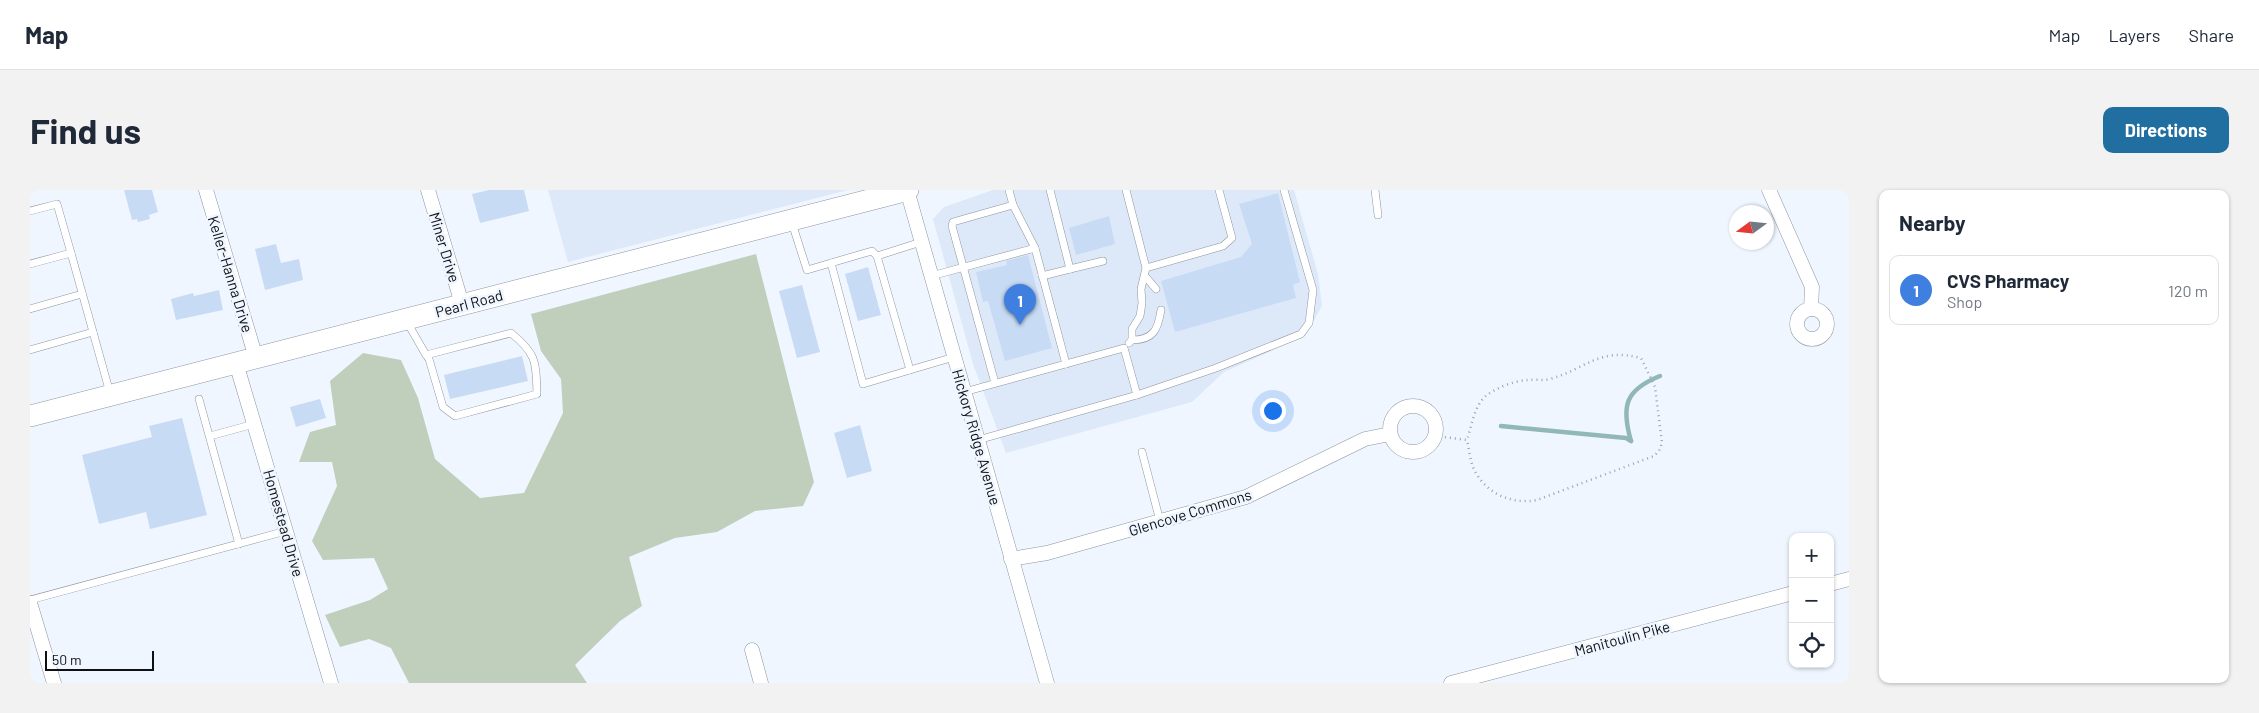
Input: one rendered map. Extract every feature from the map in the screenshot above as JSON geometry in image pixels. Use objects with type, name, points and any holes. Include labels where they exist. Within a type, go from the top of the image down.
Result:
[{"type":"main road","name":"Pearl Road","points":[[30,416],[907,190]]},
{"type":"street","name":"Keller-Hanna Drive","points":[[206,190],[246,361]]},
{"type":"street","name":"Miner Drive","points":[[428,190],[462,304]]},
{"type":"street","name":"Hickory Ridge Avenue","points":[[907,190],[1047,683]]},
{"type":"street","points":[[1769,190],[1812,287],[1811,309]]},
{"type":"street","name":"Homestead Drive","points":[[246,361],[254,424],[331,683]]},
{"type":"street","points":[[1415,406],[1423,408],[1434,419],[1435,436],[1428,448],[1413,453],[1398,447],[1390,434],[1391,420],[1401,409],[1415,406]]},
{"type":"street","name":"Glencove Commons","points":[[1011,559],[1047,553],[1246,497],[1365,439],[1390,434]]},
{"type":"street","points":[[1834,583],[1849,579]]},
{"type":"street","name":"Manitoulin Pike","points":[[1451,683],[1789,594]]},
{"type":"street","points":[[30,601],[54,683]]},
{"type":"street","points":[[752,650],[761,683]]},
{"type":"lane","points":[[1010,190],[1013,205],[1035,248],[1066,364]]},
{"type":"lane","points":[[1050,190],[1070,269]]},
{"type":"lane","points":[[1126,190],[1146,268],[1141,288],[1142,303],[1140,316],[1132,330],[1132,340]]},
{"type":"lane","points":[[1146,268],[1223,246],[1232,238],[1219,190]]},
{"type":"lane","points":[[977,440],[1138,395],[1216,368],[1301,334],[1309,323],[1313,290],[1284,190]]},
{"type":"lane","points":[[1375,190],[1378,214]]},
{"type":"lane","points":[[30,211],[57,204],[110,395]]},
{"type":"lane","points":[[995,383],[952,226],[953,222],[1013,205]]},
{"type":"lane","points":[[791,220],[807,270],[872,251],[876,256],[910,370]]},
{"type":"lane","points":[[876,256],[921,242]]},
{"type":"lane","points":[[930,276],[1035,248]]},
{"type":"lane","points":[[30,264],[71,253]]},
{"type":"lane","points":[[1042,276],[1102,261]]},
{"type":"lane","points":[[831,263],[863,384],[954,357]]},
{"type":"lane","points":[[1145,276],[1156,289]]},
{"type":"lane","points":[[30,309],[82,294]]},
{"type":"lane","points":[[964,392],[1124,348],[1132,340],[1145,340],[1154,332],[1159,323],[1161,310]]},
{"type":"lane","points":[[406,319],[426,355],[443,407],[454,416],[537,394],[536,368],[528,347],[511,333],[426,355]]},
{"type":"lane","points":[[30,350],[93,332]]},
{"type":"lane","points":[[1124,348],[1138,395]]},
{"type":"lane","points":[[199,399],[238,544]]},
{"type":"lane","points":[[210,436],[254,424]]},
{"type":"lane","points":[[1142,452],[1160,521]]},
{"type":"lane","points":[[30,601],[286,531]]},
{"type":"path","points":[[1626,354],[1641,358],[1655,387],[1662,443],[1654,456],[1537,500],[1524,503],[1499,496],[1477,476],[1472,466],[1467,440],[1478,406],[1487,396],[1502,386],[1523,380],[1548,379],[1568,372],[1590,360],[1609,355],[1626,354]]},
{"type":"path","points":[[1435,436],[1467,440]]},
{"type":"shaded area","points":[[548,190],[848,190],[568,262]]},
{"type":"shaded area","points":[[993,190],[1294,190],[1318,274],[1322,306],[1305,336],[1224,372],[1192,402],[1006,453],[973,364],[933,219],[944,207]]},
{"type":"green space","points":[[756,254],[814,482],[803,506],[755,511],[717,532],[675,538],[629,557],[642,606],[620,621],[575,665],[587,683],[409,683],[391,648],[369,639],[340,647],[325,615],[370,600],[388,589],[374,558],[323,560],[312,541],[337,486],[332,462],[299,462],[310,432],[336,425],[330,381],[363,353],[401,360],[418,398],[435,459],[480,498],[524,493],[563,413],[561,379],[541,351],[531,314]]},
{"type":"building","points":[[124,190],[152,190],[158,212],[149,215],[150,219],[138,222],[137,219],[132,220]]},
{"type":"building","points":[[489,190],[524,190],[529,211],[480,223],[472,194]]},
{"type":"building","points":[[1278,193],[1300,282],[1293,285],[1296,298],[1175,332],[1161,281],[1241,257],[1252,244],[1239,204]]},
{"type":"building","points":[[1109,216],[1115,244],[1076,255],[1069,228]]},
{"type":"building","points":[[276,244],[281,263],[299,259],[303,280],[265,290],[255,249]]},
{"type":"building","points":[[1028,255],[1052,348],[1005,361],[988,301],[983,302],[976,272],[1007,265],[1006,261]]},
{"type":"building","points":[[868,267],[881,315],[858,321],[845,274]]},
{"type":"building","points":[[802,285],[820,352],[797,358],[779,291]]},
{"type":"building","points":[[219,290],[223,310],[176,320],[171,299],[193,293],[194,296]]},
{"type":"building","points":[[522,356],[528,381],[450,399],[444,375]]},
{"type":"building","points":[[320,399],[326,418],[296,427],[290,407]]},
{"type":"building","points":[[182,418],[207,515],[150,529],[146,512],[99,524],[82,455],[152,437],[149,426]]},
{"type":"building","points":[[860,425],[872,471],[847,478],[834,433]]},
{"type":"waterway","points":[[1631,441],[1626,418],[1629,401],[1639,387],[1660,376]]},
{"type":"waterway","points":[[1501,426],[1626,438],[1631,441]]},
{"type":"place","name":"CVS Pharmacy","points":[[1020,325]]}]
